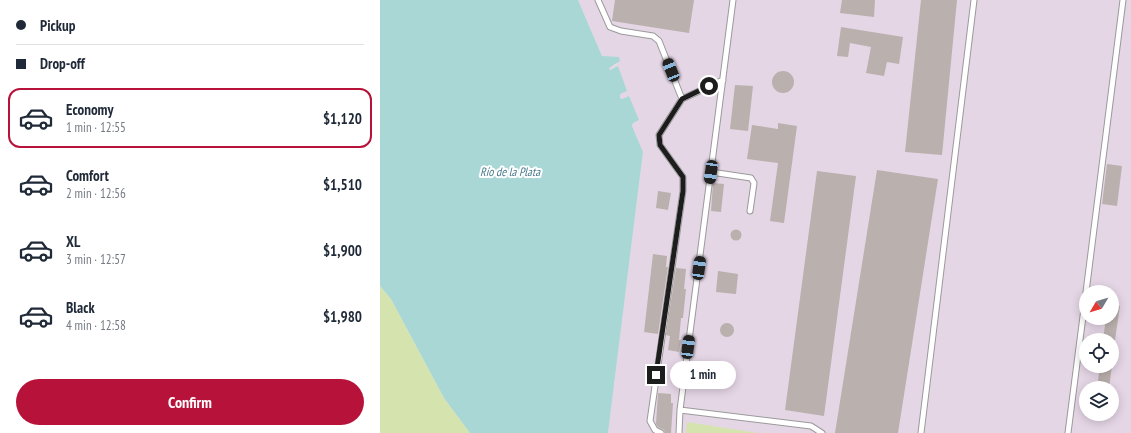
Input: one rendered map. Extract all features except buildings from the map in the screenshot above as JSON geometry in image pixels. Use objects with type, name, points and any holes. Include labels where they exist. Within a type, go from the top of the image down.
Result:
[{"type":"lane","points":[[598,0],[610,27],[621,31],[652,36],[659,41],[682,99]]},
{"type":"lane","points":[[679,433],[680,410],[733,0]]},
{"type":"lane","points":[[921,433],[974,0]]},
{"type":"lane","points":[[1087,285],[1123,0]]},
{"type":"lane","points":[[661,433],[655,430],[650,421],[683,191],[683,177],[660,145],[659,135],[682,99],[723,80]]},
{"type":"lane","points":[[711,172],[751,178],[754,183],[750,211]]},
{"type":"lane","points":[[1068,433],[1082,325]]},
{"type":"lane","points":[[680,410],[811,426],[822,433]]},
{"type":"shaded area","points":[[578,0],[1131,0],[1131,433],[608,433],[643,152],[632,126],[633,123],[629,96],[622,99],[620,98],[618,66],[609,70],[608,68],[617,64],[602,56]]},
{"type":"green space","points":[[380,286],[391,299],[444,398],[470,433],[380,433]]},
{"type":"green space","points":[[687,422],[758,433],[686,433]]},
{"type":"water","name":"Río de la Plata","points":[[380,0],[578,0],[602,56],[619,57],[620,61],[609,68],[610,70],[618,66],[627,91],[620,94],[620,98],[622,99],[629,96],[639,120],[633,123],[632,126],[643,152],[608,433],[470,433],[444,398],[391,299],[380,286]]},
{"type":"route","points":[[656,375],[683,191],[683,177],[660,145],[659,135],[682,99],[709,86]]}]
